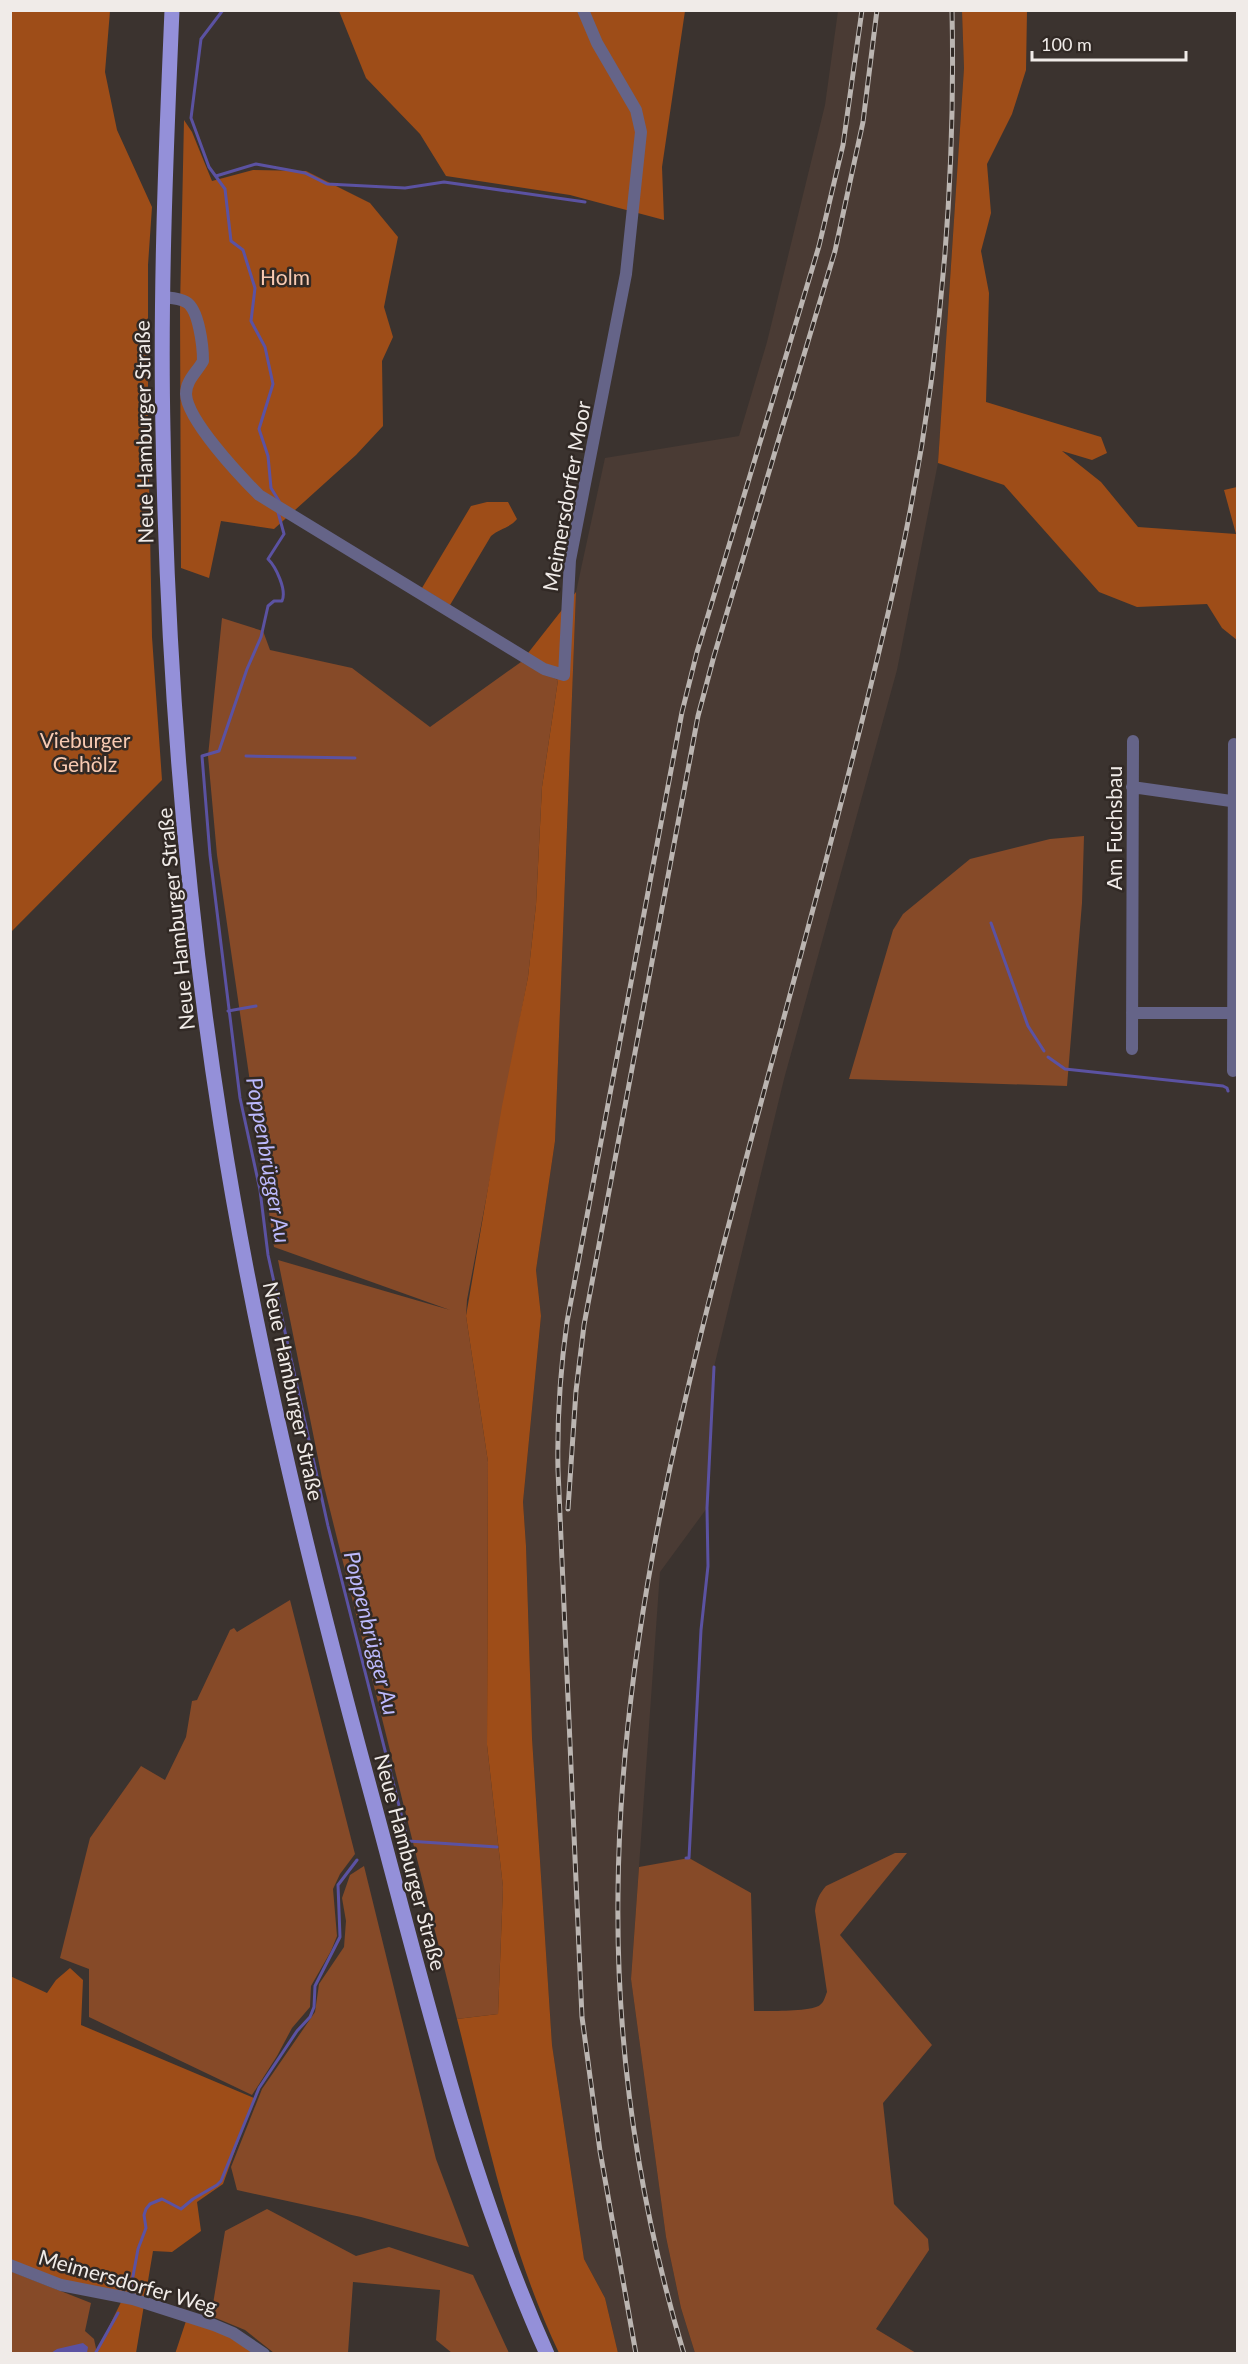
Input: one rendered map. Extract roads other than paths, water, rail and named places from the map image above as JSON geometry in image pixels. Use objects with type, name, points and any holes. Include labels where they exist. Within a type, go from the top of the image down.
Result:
[{"type":"main road","name":"Neue Hamburger Straße","points":[[172,10],[165,174],[163,297],[162,426],[166,556],[182,791],[196,936],[221,1124],[256,1322],[312,1565],[447,2071],[495,2223],[547,2354]]},
{"type":"street","name":"Meimersdorfer Moor","points":[[163,297],[177,298],[189,303],[196,313],[203,361],[188,384],[186,394],[190,410],[236,472],[259,495],[544,669],[564,675],[570,560],[626,274],[641,132],[636,110],[597,43],[582,10]]},
{"type":"street","name":"Am Fuchsbau","points":[[1132,741],[1132,1048]]},
{"type":"street","points":[[1233,1071],[1236,802],[1234,744]]},
{"type":"street","points":[[1132,787],[1236,802]]},
{"type":"street","points":[[1132,1012],[1235,1012]]},
{"type":"street","name":"Meimersdorfer Weg","points":[[10,2265],[61,2285],[139,2301],[232,2333],[264,2354]]},
{"type":"waterway","name":"Poppenbrügger Au","points":[[223,10],[201,39],[191,118],[209,167],[225,189],[231,241],[243,250],[255,288],[251,321],[265,347],[273,384],[259,429],[268,456],[271,488],[279,501]]},
{"type":"waterway","points":[[216,176],[256,164],[305,173],[327,184],[405,188],[444,182],[585,202]]},
{"type":"waterway","name":"Poppenbrügger Au","points":[[278,512],[284,534],[268,559],[280,579],[283,591],[282,601],[274,601],[268,606],[261,637],[247,669],[219,751],[202,756],[210,855],[240,1098],[260,1190],[268,1255],[328,1526],[408,1841],[497,1847]]},
{"type":"waterway","points":[[246,756],[355,758]]},
{"type":"waterway","points":[[991,923],[1028,1026],[1044,1051]]},
{"type":"waterway","points":[[228,1011],[256,1006]]},
{"type":"waterway","points":[[1048,1057],[1065,1069],[1223,1086],[1228,1091]]},
{"type":"waterway","points":[[686,1858],[689,1858],[701,1630],[708,1566],[707,1508],[714,1367]]},
{"type":"waterway","name":"Poppenbrügger Au","points":[[131,2287],[138,2249],[146,2228],[144,2215],[146,2209],[150,2204],[162,2199],[181,2209],[221,2181],[259,2088],[297,2031],[310,2017],[314,2007],[315,1986],[340,1937],[338,1885],[357,1860]]},
{"type":"waterway","name":"Poppenbrügger Au","points":[[95,2354],[118,2313]]},
{"type":"railway","points":[[636,2354],[600,2151],[582,2017],[558,1470],[562,1359],[567,1322],[682,712],[697,652],[819,246],[843,145],[862,10]]},
{"type":"railway","points":[[568,1509],[576,1391],[584,1325],[698,716],[835,251],[863,122],[877,10]]},
{"type":"railway","points":[[684,2354],[654,2241],[633,2126],[626,2068],[618,1951],[618,1893],[621,1807],[628,1722],[653,1553],[688,1386],[859,733],[912,501],[924,432],[942,292],[951,151],[952,10]]},
{"type":"park label","name":"Holm","points":[[285,276]]},
{"type":"park label","name":"Vieburger Gehölz","points":[[85,751]]}]
